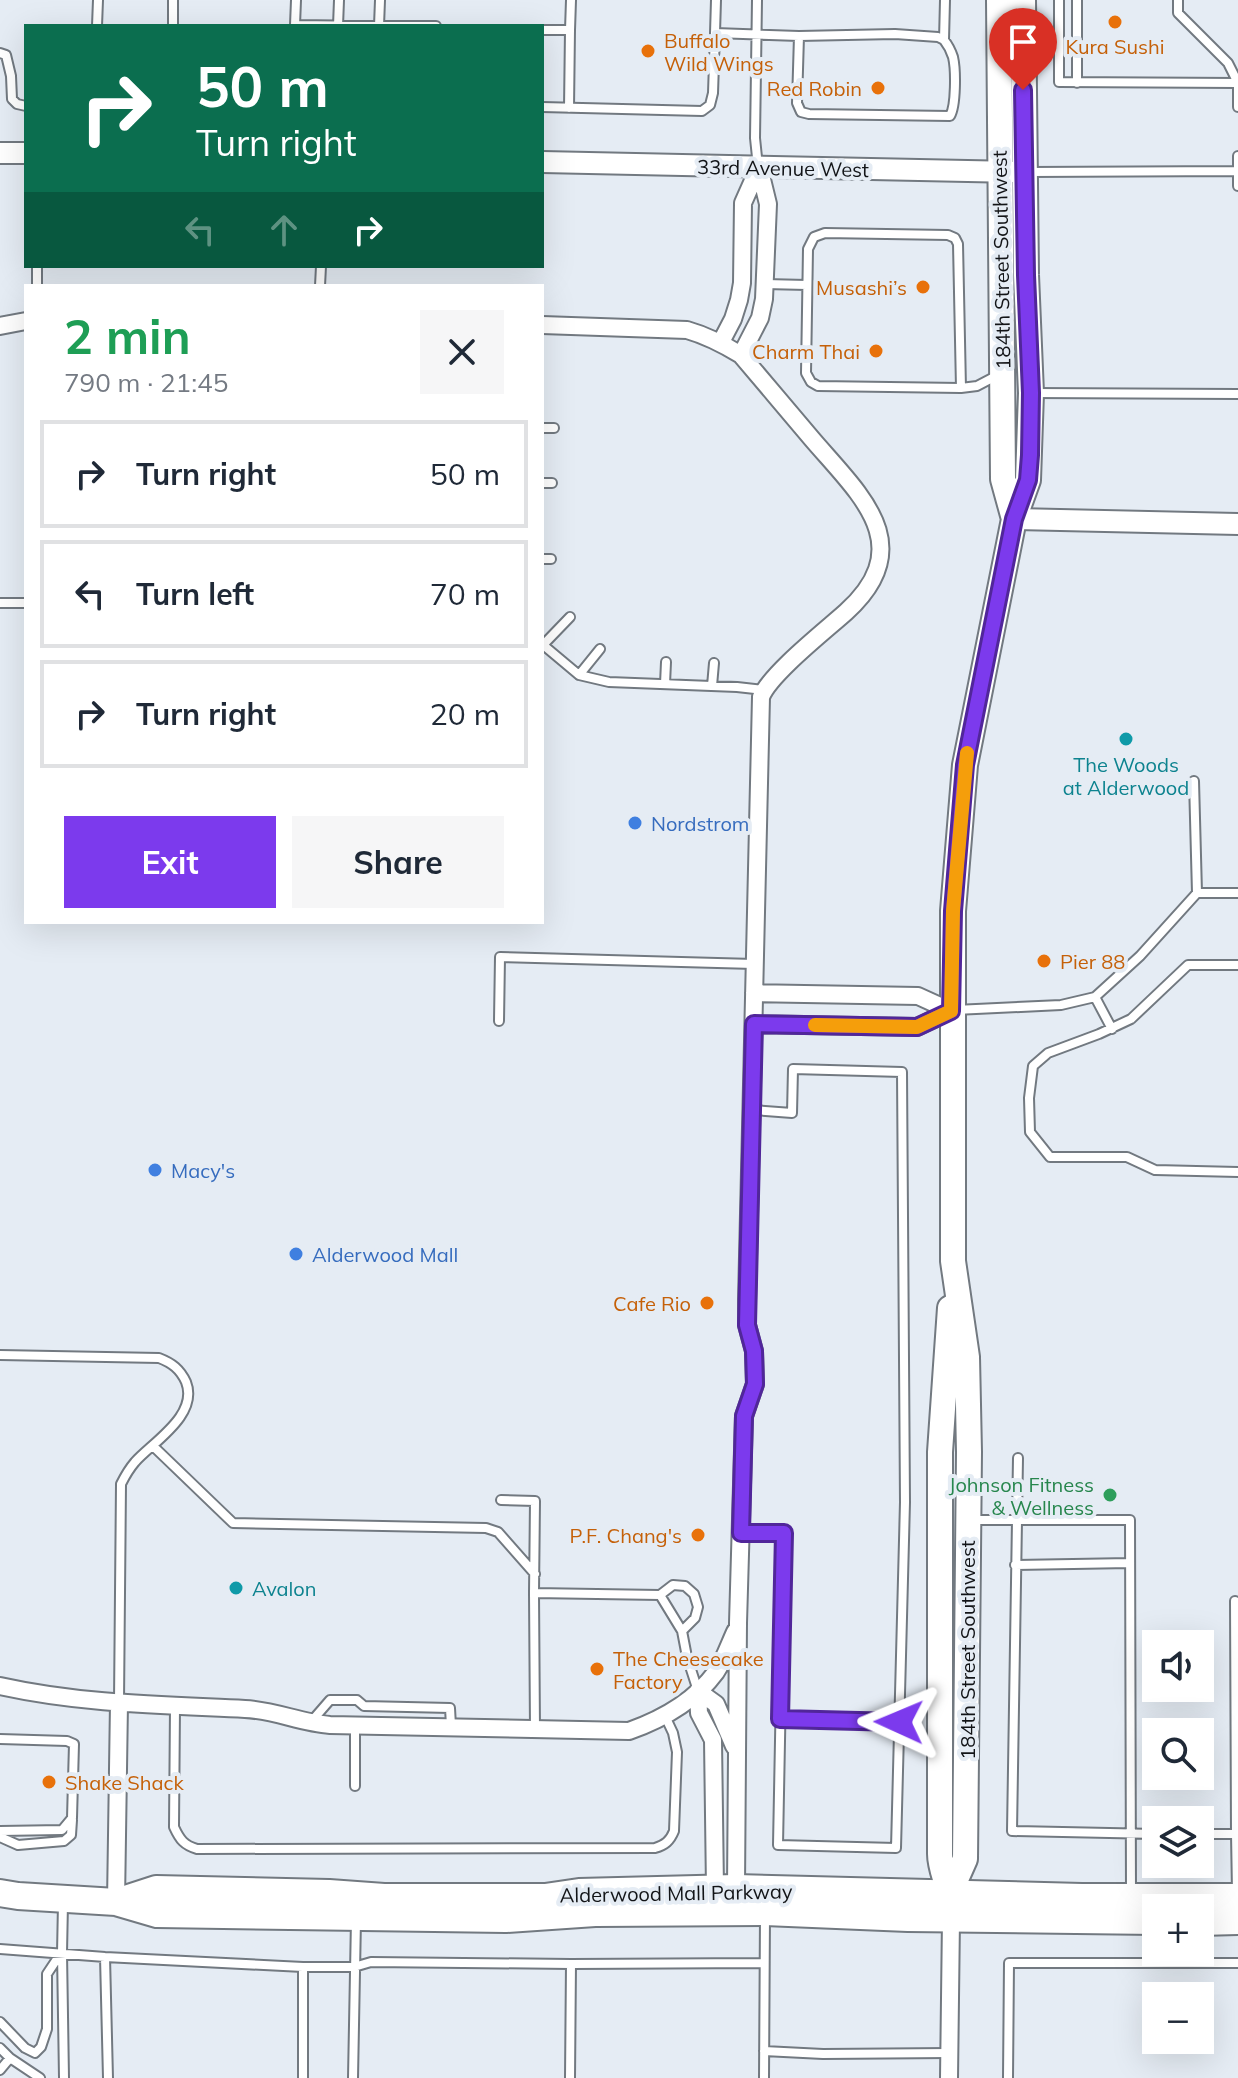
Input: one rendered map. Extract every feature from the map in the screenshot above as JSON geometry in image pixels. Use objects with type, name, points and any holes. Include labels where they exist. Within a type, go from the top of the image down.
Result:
[{"type":"main road","name":"184th Street Southwest","points":[[950,1906],[940,1862],[940,1452],[953,1261],[953,911],[965,765],[1014,519],[1028,480],[1031,393],[1026,275],[1012,173],[999,0]]},
{"type":"main road","name":"184th Street Southwest","points":[[1014,519],[1003,479],[1003,371],[1023,0]]},
{"type":"main road","name":"184th Street Southwest","points":[[950,1906],[965,1859],[968,1520],[967,1357],[953,1261]]},
{"type":"main road","points":[[940,1452],[954,1466],[955,1511],[968,1520],[955,1533],[953,1558],[941,1581]]},
{"type":"main road","name":"Alderwood Mall Parkway","points":[[0,1893],[116,1902],[156,1889],[506,1919],[595,1913],[950,1906],[1131,1896],[1238,1897]]},
{"type":"main road","name":"Alderwood Mall Parkway","points":[[357,1906],[545,1897],[579,1892],[725,1889],[1142,1920]]},
{"type":"main road","points":[[1214,1922],[1238,1921]]},
{"type":"street","points":[[0,154],[24,153]]},
{"type":"street","name":"33rd Avenue West","points":[[544,162],[1012,173]]},
{"type":"street","points":[[741,355],[760,318],[765,284],[768,204],[759,167]]},
{"type":"street","points":[[721,342],[739,300],[743,203],[759,167]]},
{"type":"street","points":[[0,326],[24,321]]},
{"type":"street","points":[[544,325],[687,330],[721,342],[741,355],[863,499],[874,516],[879,535],[880,556],[874,579],[864,596],[785,668],[761,697],[747,1325],[754,1351],[755,1384],[744,1416],[738,1755],[725,1889]]},
{"type":"street","points":[[1014,519],[1238,524]]},
{"type":"street","points":[[754,993],[918,996],[951,1011]]},
{"type":"street","points":[[754,1024],[917,1027],[951,1011]]},
{"type":"street","points":[[0,1686],[65,1698],[119,1703],[249,1709],[309,1723],[629,1731],[665,1716],[698,1691],[716,1672],[738,1623]]},
{"type":"street","points":[[698,1691],[716,1704],[738,1755]]},
{"type":"street","points":[[698,1691],[699,1713],[713,1740],[725,1889]]},
{"type":"street","points":[[116,1902],[119,1703]]},
{"type":"street","name":"184th Street Southwest","points":[[949,2078],[950,1906]]},
{"type":"lane","points":[[97,24],[98,0]]},
{"type":"lane","points":[[173,0],[173,24]]},
{"type":"lane","points":[[295,24],[296,0]]},
{"type":"lane","points":[[338,24],[339,0]]},
{"type":"lane","points":[[379,24],[380,0]]},
{"type":"lane","points":[[569,108],[571,0]]},
{"type":"lane","points":[[544,107],[702,111],[710,105],[713,93],[716,0]]},
{"type":"lane","points":[[757,0],[755,138],[759,167]]},
{"type":"lane","points":[[799,36],[797,103],[801,112],[950,116],[954,110],[954,65],[944,40],[945,0]]},
{"type":"lane","points":[[1059,0],[1059,82],[1238,83]]},
{"type":"lane","points":[[1077,0],[1077,83]]},
{"type":"lane","points":[[1178,0],[1178,13],[1228,63],[1238,83],[1238,107]]},
{"type":"lane","points":[[544,30],[570,30]]},
{"type":"lane","points":[[715,33],[799,36],[895,34],[944,40]]},
{"type":"lane","points":[[0,53],[6,55],[12,99],[24,106]]},
{"type":"lane","points":[[1228,63],[1238,63]]},
{"type":"lane","points":[[1238,156],[1238,186]]},
{"type":"lane","points":[[1012,173],[1238,171]]},
{"type":"lane","points":[[961,388],[958,244],[955,238],[948,235],[825,233],[814,237],[808,249],[807,285],[806,373],[811,382],[818,386],[961,388],[977,386],[1003,371]]},
{"type":"lane","points":[[765,284],[807,285]]},
{"type":"lane","points":[[1031,393],[1238,394]]},
{"type":"lane","points":[[544,428],[554,428]]},
{"type":"lane","points":[[544,483],[552,483]]},
{"type":"lane","points":[[0,603],[24,603]]},
{"type":"lane","points":[[544,643],[570,617]]},
{"type":"lane","points":[[544,647],[579,675],[609,682],[764,690]]},
{"type":"lane","points":[[579,675],[600,649]]},
{"type":"lane","points":[[665,684],[666,662]]},
{"type":"lane","points":[[712,686],[714,663]]},
{"type":"lane","points":[[951,1011],[1061,1005],[1095,997],[1140,956],[1197,893],[1194,781]]},
{"type":"lane","points":[[1197,893],[1238,893]]},
{"type":"lane","points":[[499,1021],[500,957],[754,964]]},
{"type":"lane","points":[[1238,965],[1188,965],[1131,1019],[1048,1053],[1033,1066],[1029,1098],[1030,1132],[1050,1157],[1127,1157],[1155,1170],[1238,1172]]},
{"type":"lane","points":[[1095,997],[1112,1029]]},
{"type":"lane","points":[[741,1533],[784,1533],[778,1845],[896,1848],[905,1502],[902,1072],[793,1069],[792,1113],[753,1110]]},
{"type":"lane","points":[[0,1355],[159,1358],[170,1362],[182,1373],[189,1390],[185,1407],[174,1426],[135,1462],[121,1484],[119,1703]]},
{"type":"lane","points":[[153,1446],[233,1523],[486,1528],[498,1532],[535,1574]]},
{"type":"lane","points":[[1018,1458],[1012,1831],[1142,1834]]},
{"type":"lane","points":[[501,1500],[535,1501],[535,1730]]},
{"type":"lane","points":[[968,1520],[1130,1520],[1131,1896]]},
{"type":"lane","points":[[1015,1565],[1130,1563]]},
{"type":"lane","points":[[534,1593],[660,1595],[673,1585],[685,1586],[694,1594],[698,1607],[695,1618],[682,1631]]},
{"type":"lane","points":[[660,1595],[682,1631],[698,1691]]},
{"type":"lane","points":[[1235,1601],[1238,1897]]},
{"type":"lane","points":[[309,1723],[330,1700],[357,1700],[364,1706],[450,1708],[451,1726]]},
{"type":"lane","points":[[355,1786],[359,1725],[364,1706]]},
{"type":"lane","points":[[175,1707],[174,1827],[186,1846],[197,1849],[655,1848],[664,1845],[674,1831],[677,1752],[665,1716]]},
{"type":"lane","points":[[780,1719],[899,1722]]},
{"type":"lane","points":[[0,1739],[67,1741],[74,1744],[71,1835],[64,1841],[18,1845],[0,1834]]},
{"type":"lane","points":[[0,1834],[62,1830],[72,1818]]},
{"type":"lane","points":[[1214,1834],[1236,1834]]},
{"type":"lane","points":[[63,1899],[64,2078]]},
{"type":"lane","points":[[353,2078],[357,1906]]},
{"type":"lane","points":[[764,2078],[765,1912]]},
{"type":"lane","points":[[0,1949],[303,1967],[354,1967],[371,1962],[764,1963]]},
{"type":"lane","points":[[0,2022],[25,2048],[35,2053],[41,2047],[47,2029],[47,1974],[62,1953]]},
{"type":"lane","points":[[105,1957],[108,2078]]},
{"type":"lane","points":[[1008,2078],[1009,1963],[1238,1963]]},
{"type":"lane","points":[[570,2078],[571,1964]]},
{"type":"lane","points":[[303,1967],[303,2078]]},
{"type":"lane","points":[[0,2048],[40,2078]]},
{"type":"lane","points":[[764,2051],[950,2053]]},
{"type":"lane","points":[[0,2070],[10,2058]]},
{"type":"slow traffic","points":[[815,1025],[917,1027],[951,1011],[953,911],[967,753]]},
{"type":"place","name":"Kura Sushi","points":[[1115,22]]},
{"type":"place","name":"Buffalo Wild Wings","points":[[648,51]]},
{"type":"place","name":"Red Robin","points":[[878,88]]},
{"type":"place","name":"Musashi’s","points":[[923,287]]},
{"type":"place","name":"Charm Thai","points":[[876,351]]},
{"type":"place","name":"The Woods at Alderwood","points":[[1126,739]]},
{"type":"place","name":"Nordstrom","points":[[635,823]]},
{"type":"place","name":"Pier 88","points":[[1044,961]]},
{"type":"place","name":"Macy's","points":[[155,1170]]},
{"type":"place","name":"Alderwood Mall","points":[[296,1254]]},
{"type":"place","name":"Cafe Rio","points":[[707,1303]]},
{"type":"place","name":"Johnson Fitness & Wellness","points":[[1110,1495]]},
{"type":"place","name":"P.F. Chang's","points":[[698,1535]]},
{"type":"place","name":"Avalon","points":[[236,1588]]},
{"type":"place","name":"The Cheesecake Factory","points":[[597,1669]]},
{"type":"place","name":"Shake Shack","points":[[49,1782]]},
{"type":"route","points":[[899,1722],[780,1719],[784,1533],[741,1533],[744,1416],[755,1384],[754,1351],[747,1325],[754,1024],[917,1027],[951,1011],[953,911],[965,765],[1014,519],[1028,480],[1030,455],[1023,90]]}]
